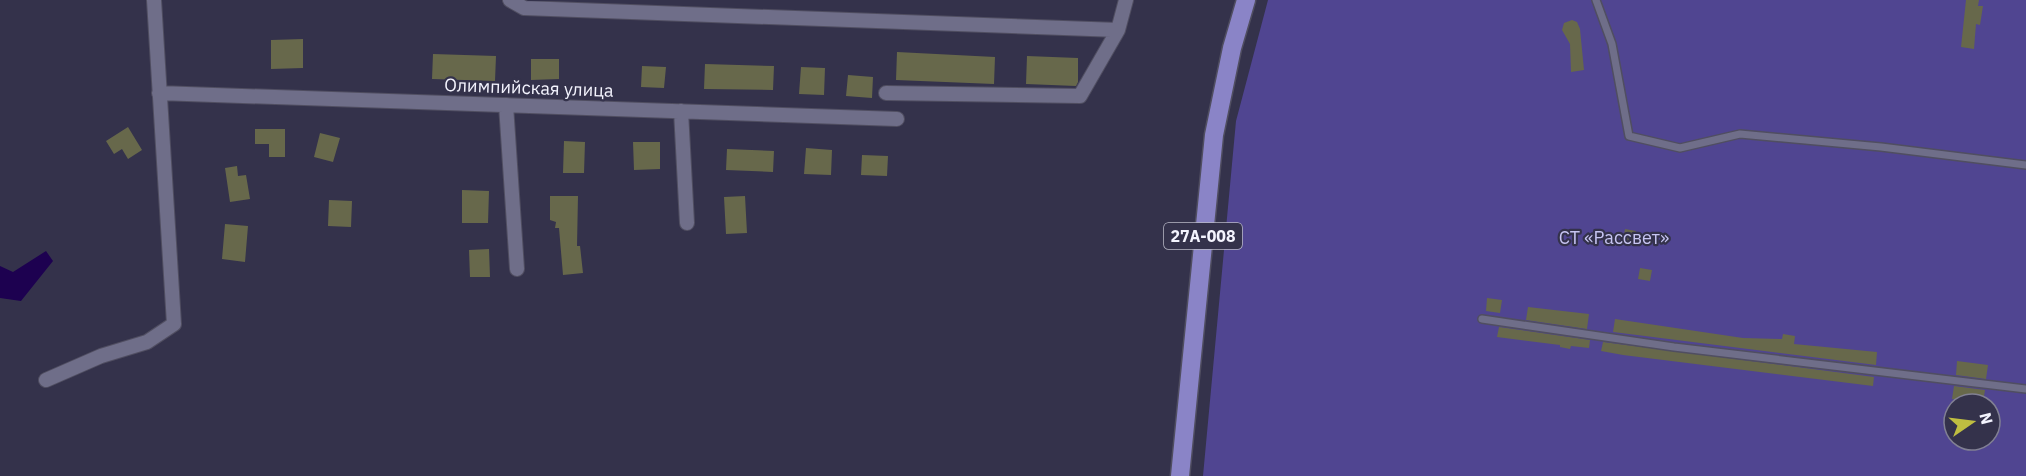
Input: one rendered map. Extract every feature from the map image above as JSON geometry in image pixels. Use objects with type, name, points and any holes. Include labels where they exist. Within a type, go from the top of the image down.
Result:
[{"type":"main road","name":"27А-008","points":[[1180,476],[1214,135],[1232,48],[1246,0]]},
{"type":"street","points":[[46,380],[101,356],[147,342],[174,324],[154,0]]},
{"type":"street","points":[[510,0],[524,8],[1118,30]]},
{"type":"street","points":[[886,93],[1080,96],[1118,30],[1126,0]]},
{"type":"street","name":"Олимпийская улица","points":[[159,93],[897,118]]},
{"type":"street","points":[[506,105],[517,269]]},
{"type":"street","points":[[681,111],[687,223]]},
{"type":"lane","points":[[1596,0],[1612,44],[1629,136],[1680,148],[1740,134],[1881,147],[2026,165]]},
{"type":"lane","points":[[1482,319],[1674,347],[2026,389]]},
{"type":"green space","name":"СТ «Рассвет»","points":[[1268,0],[2026,0],[2026,476],[1203,476],[1236,121]]},
{"type":"shaded area","points":[[46,251],[53,261],[21,301],[0,298],[0,266],[13,272]]},
{"type":"building","points":[[1966,0],[1979,0],[1978,6],[1983,6],[1980,25],[1976,24],[1974,49],[1961,47]]},
{"type":"building","points":[[1572,20],[1577,22],[1580,29],[1584,70],[1571,72],[1570,44],[1562,30],[1564,23]]},
{"type":"building","points":[[303,39],[303,68],[271,69],[271,40]]},
{"type":"building","points":[[897,52],[995,57],[994,84],[896,80]]},
{"type":"building","points":[[433,54],[496,56],[495,81],[432,79]]},
{"type":"building","points":[[1027,56],[1078,58],[1076,86],[1026,84]]},
{"type":"building","points":[[531,59],[559,59],[559,79],[531,80]]},
{"type":"building","points":[[705,64],[774,66],[773,90],[704,89]]},
{"type":"building","points":[[642,66],[666,67],[664,88],[641,87]]},
{"type":"building","points":[[801,67],[825,68],[824,95],[799,94]]},
{"type":"building","points":[[848,75],[873,77],[872,98],[846,96]]},
{"type":"building","points":[[128,127],[142,150],[128,159],[122,149],[114,154],[106,141]]},
{"type":"building","points":[[255,129],[285,129],[285,157],[269,157],[269,144],[255,144]]},
{"type":"building","points":[[320,133],[340,138],[333,162],[314,157]]},
{"type":"building","points":[[564,141],[585,142],[584,173],[563,173]]},
{"type":"building","points":[[633,142],[660,142],[660,169],[634,170]]},
{"type":"building","points":[[806,148],[832,150],[831,175],[804,174]]},
{"type":"building","points":[[727,149],[774,151],[773,172],[726,170]]},
{"type":"building","points":[[862,155],[888,156],[887,176],[861,175]]},
{"type":"building","points":[[237,166],[238,176],[246,175],[250,199],[230,202],[225,168]]},
{"type":"building","points":[[462,190],[489,191],[488,223],[462,223]]},
{"type":"building","points":[[550,196],[578,196],[577,246],[580,246],[583,273],[563,275],[559,228],[555,228],[556,222],[550,220]]},
{"type":"building","points":[[745,196],[747,233],[726,234],[724,197]]},
{"type":"building","points":[[329,200],[352,201],[351,227],[328,226]]},
{"type":"building","points":[[225,224],[248,226],[245,262],[222,259]]},
{"type":"building","points":[[1625,229],[1636,231],[1635,241],[1623,240]]},
{"type":"building","points":[[489,249],[490,277],[470,277],[469,250]]},
{"type":"building","points":[[1640,268],[1652,270],[1650,281],[1638,279]]},
{"type":"building","points":[[1487,298],[1502,300],[1500,313],[1486,311]]},
{"type":"building","points":[[1528,307],[1589,314],[1587,329],[1526,320]]},
{"type":"building","points":[[1615,319],[1743,338],[1782,339],[1783,334],[1795,336],[1794,344],[1877,352],[1876,365],[1613,332]]},
{"type":"building","points":[[1499,327],[1590,340],[1589,348],[1571,346],[1570,349],[1560,347],[1560,345],[1497,337]]},
{"type":"building","points":[[1603,342],[1874,377],[1873,386],[1623,355],[1601,351]]},
{"type":"building","points":[[1957,361],[1988,365],[1986,379],[1956,375]]},
{"type":"building","points":[[1954,386],[1985,390],[1985,392],[1953,392]]}]
